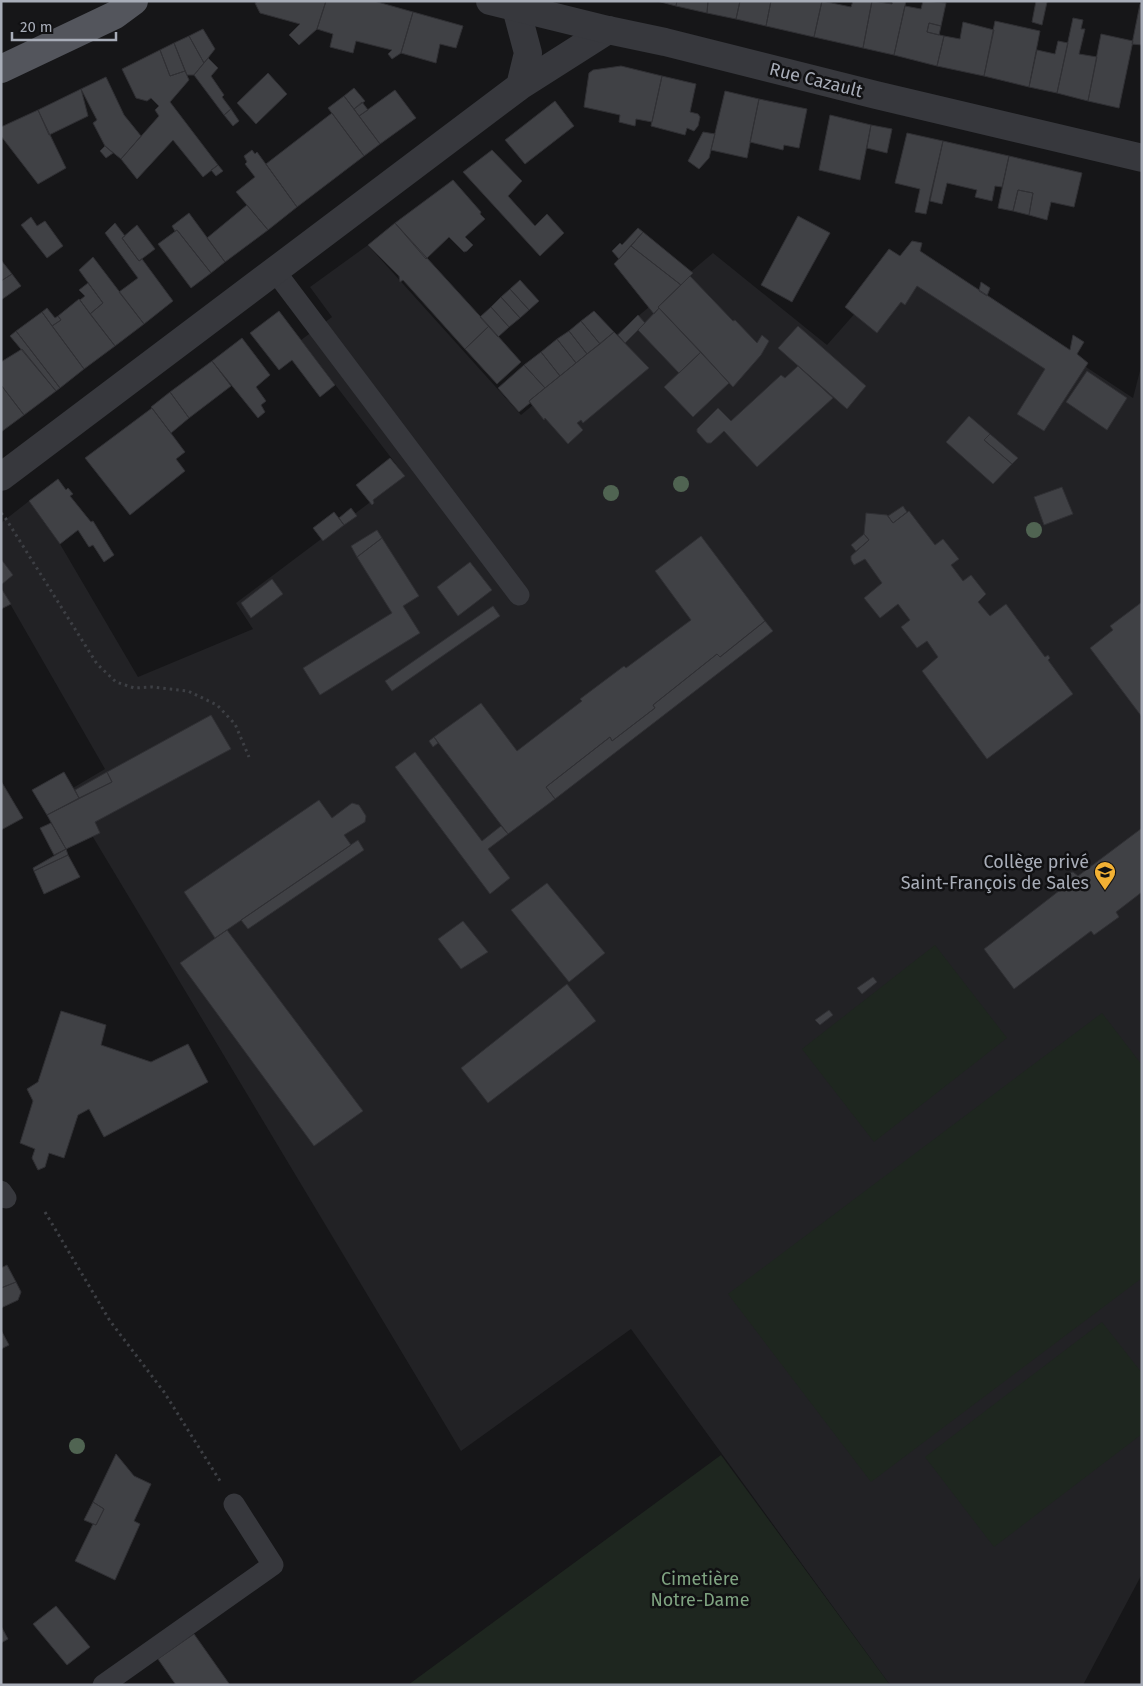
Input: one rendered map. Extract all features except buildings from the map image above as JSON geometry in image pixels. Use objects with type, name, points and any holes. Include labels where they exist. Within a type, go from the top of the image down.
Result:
[{"type":"main road","points":[[1,69],[115,15],[134,1]]},
{"type":"street","name":"Rue Cazault","points":[[490,1],[1142,158]]},
{"type":"street","points":[[516,8],[528,53],[520,86]]},
{"type":"street","points":[[1,477],[520,86],[608,30]]},
{"type":"lane","points":[[275,271],[519,594]]},
{"type":"lane","points":[[103,1685],[273,1565],[234,1504]]},
{"type":"path","points":[[1,513],[97,664],[116,682],[134,688],[152,687],[188,691],[217,706],[235,724],[249,757]]},
{"type":"path","points":[[45,1212],[110,1321],[164,1392],[234,1504]]},
{"type":"shaded area","points":[[368,245],[521,415],[713,253],[827,345],[910,251],[1133,398],[1142,363],[1142,1574],[1083,1685],[890,1685],[631,1329],[461,1451],[66,792],[105,769],[1,588],[1,585],[13,575],[1,559],[1,523],[29,501],[60,544],[138,677],[253,629],[236,603],[405,476],[301,340],[332,317],[310,287]]},
{"type":"green space","points":[[935,945],[1007,1038],[874,1142],[802,1049]]},
{"type":"green space","points":[[1102,1013],[1142,1065],[1142,1278],[871,1482],[728,1294]]},
{"type":"green space","points":[[1102,1322],[1142,1373],[1142,1434],[994,1547],[925,1457]]},
{"type":"green space","name":"Cimetière Notre-Dame","points":[[721,1455],[890,1685],[408,1685]]},
{"type":"place","name":"Collège privé Saint-François de Sales","points":[[1105,891]]}]
